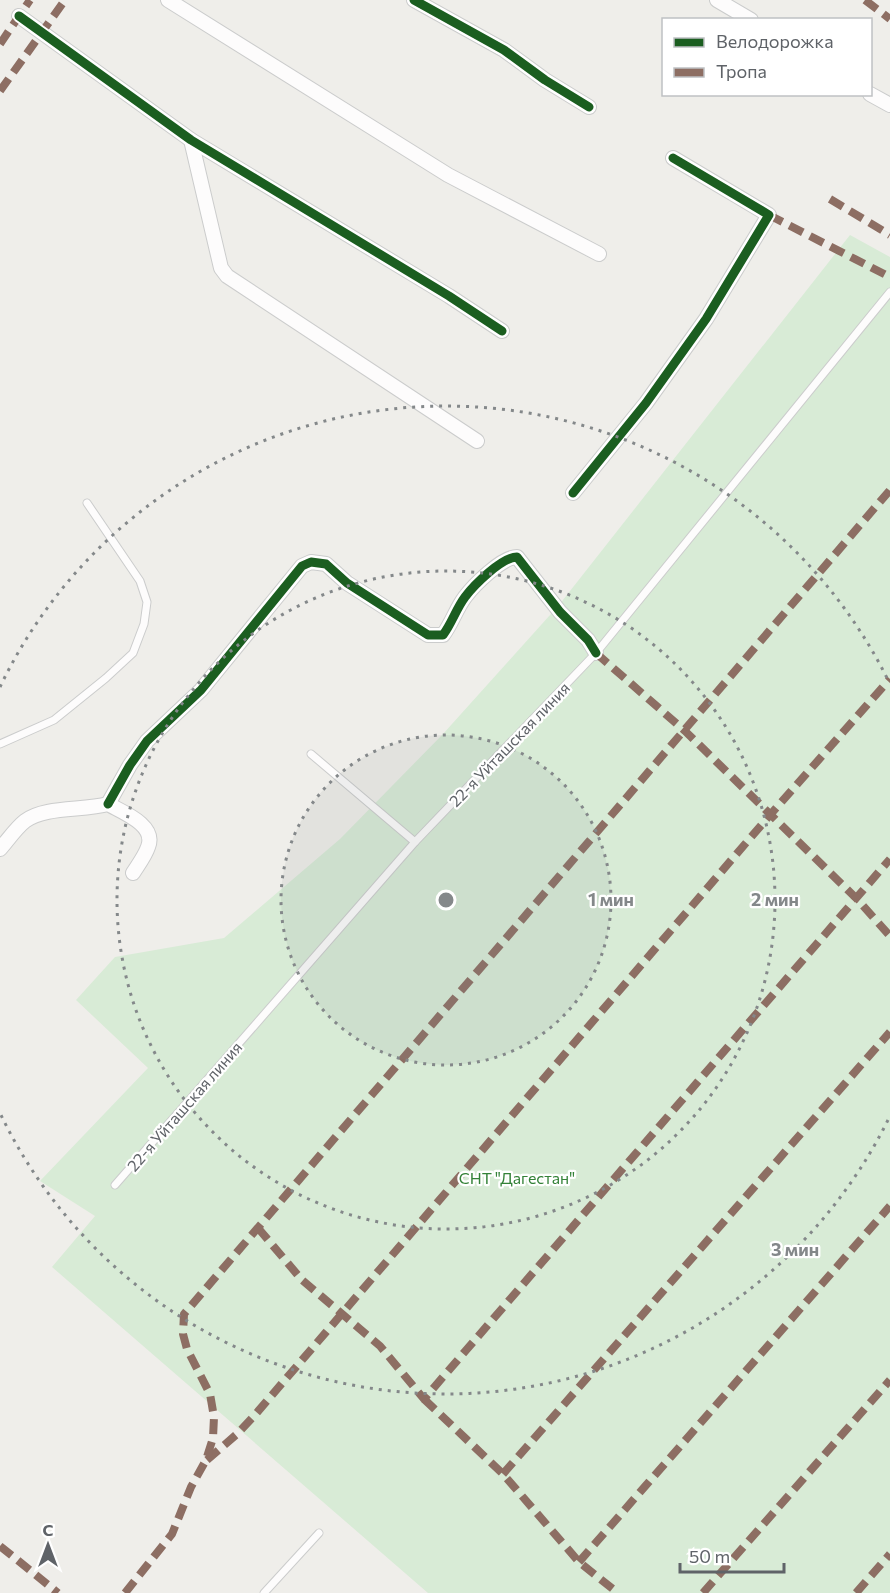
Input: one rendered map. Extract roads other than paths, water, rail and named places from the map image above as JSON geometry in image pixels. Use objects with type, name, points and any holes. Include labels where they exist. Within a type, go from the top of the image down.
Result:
[{"type":"street","points":[[168,0],[448,175],[600,254]]},
{"type":"street","points":[[414,0],[504,50],[589,107]]},
{"type":"street","points":[[717,0],[748,18]]},
{"type":"street","points":[[19,16],[191,140],[449,296],[502,331]]},
{"type":"street","points":[[872,95],[890,105]]},
{"type":"street","points":[[191,140],[221,268],[227,276],[477,441]]},
{"type":"street","points":[[573,492],[646,403],[706,319],[769,215],[673,158]]},
{"type":"street","points":[[108,804],[130,765],[147,741],[201,690],[302,566],[311,562],[326,564],[347,583],[428,634],[437,636],[443,635],[465,597],[501,563],[509,557],[517,557],[560,612],[588,640],[596,653]]},
{"type":"street","points":[[0,849],[24,821],[36,814],[93,808],[108,804],[133,818],[150,837],[149,846],[133,873]]},
{"type":"lane","name":"22-я Уйташская линия","points":[[115,1185],[415,842],[596,653],[890,292]]},
{"type":"lane","points":[[0,744],[54,720],[106,678],[133,653],[144,624],[147,602],[140,581],[87,503]]},
{"type":"lane","points":[[311,754],[415,842]]},
{"type":"lane","points":[[264,1593],[319,1533]]},
{"type":"park label","name":"СНТ \"Дагестан\"","points":[[517,1177]]}]
